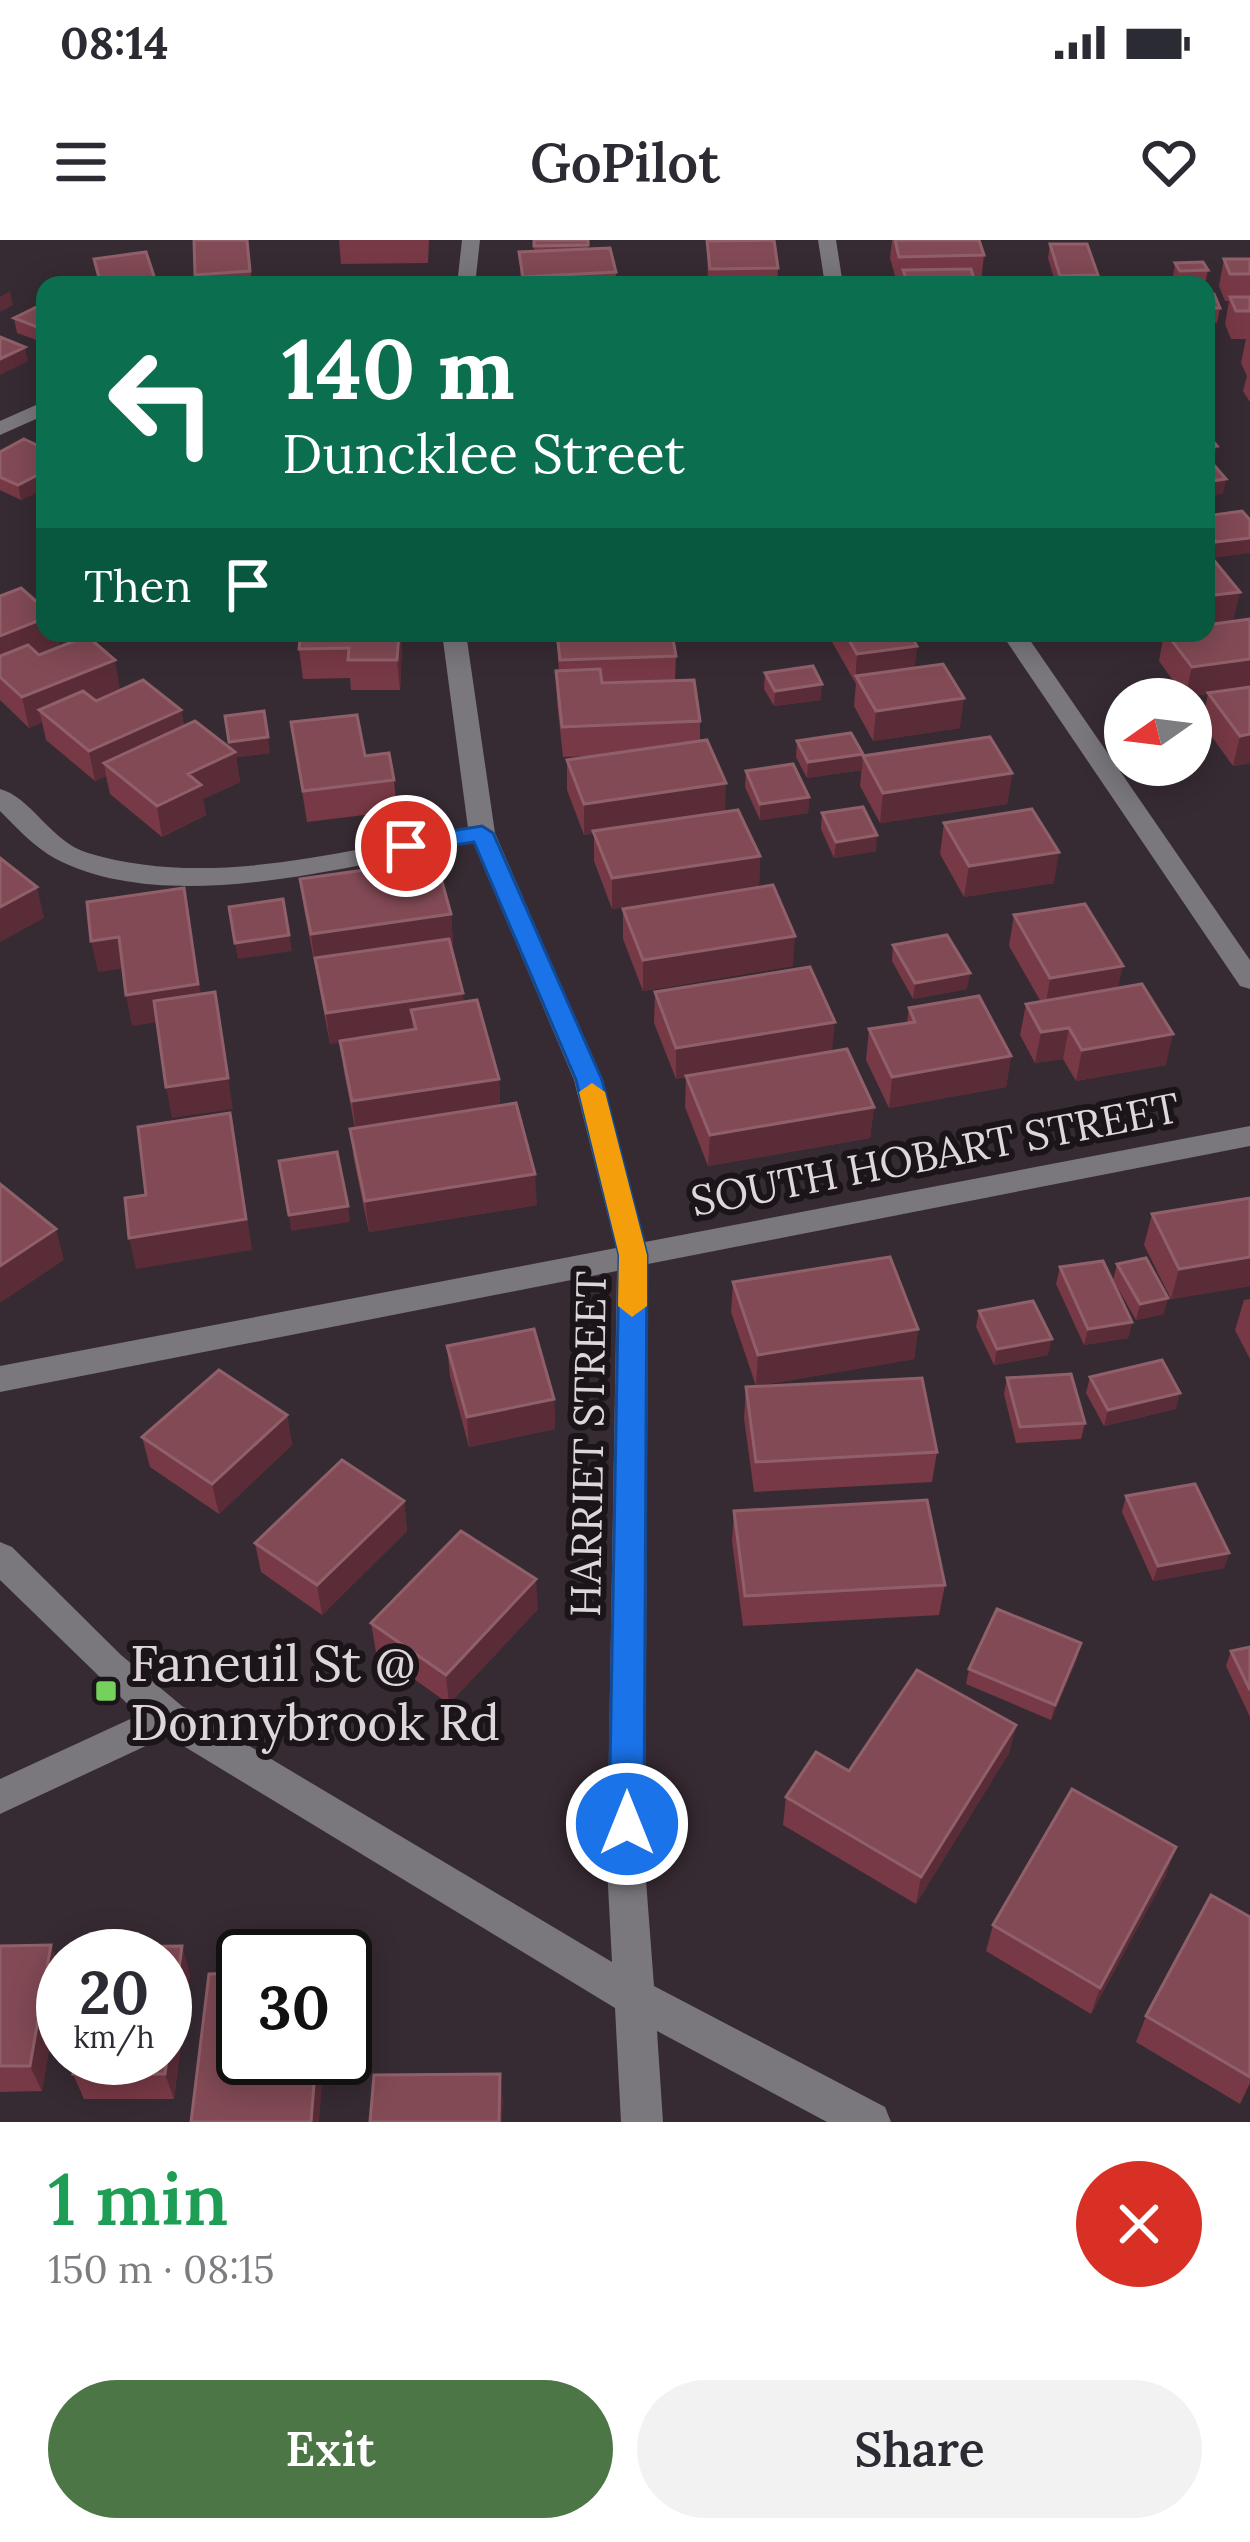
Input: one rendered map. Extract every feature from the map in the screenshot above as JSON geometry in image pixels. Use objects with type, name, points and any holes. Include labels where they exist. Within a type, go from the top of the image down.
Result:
[{"type":"street","points":[[467,276],[471,240]]},
{"type":"street","points":[[827,240],[833,276]]},
{"type":"street","points":[[0,429],[36,411]]},
{"type":"street","name":"HARRIET STREET","points":[[455,642],[482,833],[589,1080],[633,1255],[626,1867],[642,2122]]},
{"type":"street","points":[[1018,642],[1250,980]]},
{"type":"street","points":[[0,797],[66,855],[134,876],[217,876],[482,833]]},
{"type":"street","name":"SOUTH HOBART STREET","points":[[0,1378],[1250,1136]]},
{"type":"street","points":[[0,1557],[108,1666],[169,1718],[635,1998],[870,2122]]},
{"type":"street","points":[[0,1797],[169,1718]]},
{"type":"building","points":[[194,240],[247,240],[250,271],[195,275]]},
{"type":"building","points":[[534,240],[588,240],[588,245],[534,246]]},
{"type":"building","points":[[774,240],[778,268],[710,269],[707,241]]},
{"type":"building","points":[[895,240],[979,240],[984,255],[899,257]]},
{"type":"building","points":[[1050,244],[1087,244],[1098,275],[1060,276]]},
{"type":"building","points":[[610,248],[616,272],[523,276],[519,252]]},
{"type":"building","points":[[146,252],[154,276],[99,276],[94,259]]},
{"type":"building","points":[[1224,259],[1250,259],[1250,274],[1230,274]]},
{"type":"building","points":[[1203,262],[1208,270],[1180,271],[1175,263]]},
{"type":"building","points":[[971,269],[973,276],[905,276],[903,270]]},
{"type":"building","points":[[1230,297],[1250,297],[1250,311],[1236,311]]},
{"type":"building","points":[[36,307],[36,327],[14,318]]},
{"type":"building","points":[[0,337],[25,347],[0,359]]},
{"type":"building","points":[[24,439],[36,445],[36,476],[18,485],[0,477],[0,452]]},
{"type":"building","points":[[1242,511],[1250,520],[1250,538],[1216,542],[1215,515]]},
{"type":"building","points":[[1215,562],[1240,592],[1215,595]]},
{"type":"building","points":[[21,588],[36,601],[36,622],[0,636],[0,596]]},
{"type":"building","points":[[1250,619],[1250,659],[1192,667],[1173,642],[1215,642],[1215,624]]},
{"type":"building","points":[[72,642],[94,642],[115,660],[22,697],[0,677],[0,656],[28,645],[39,655]]},
{"type":"building","points":[[300,642],[398,642],[397,660],[348,660],[349,648],[299,649]]},
{"type":"building","points":[[558,642],[674,642],[676,656],[560,660]]},
{"type":"building","points":[[850,642],[915,642],[917,646],[857,654]]},
{"type":"building","points":[[943,664],[964,698],[876,711],[856,676]]},
{"type":"building","points":[[813,666],[822,684],[775,691],[765,673]]},
{"type":"building","points":[[600,669],[602,683],[694,680],[700,721],[562,727],[556,671]]},
{"type":"building","points":[[143,680],[181,710],[89,751],[39,710],[83,691],[96,701]]},
{"type":"building","points":[[1250,687],[1250,734],[1240,736],[1212,692]]},
{"type":"building","points":[[264,711],[268,737],[229,742],[225,716]]},
{"type":"building","points":[[357,715],[365,756],[389,753],[394,780],[303,791],[291,722]]},
{"type":"building","points":[[195,721],[235,752],[188,774],[201,785],[157,806],[104,763]]},
{"type":"building","points":[[851,733],[863,754],[808,762],[797,741]]},
{"type":"building","points":[[990,737],[1012,773],[883,793],[863,756]]},
{"type":"building","points":[[707,740],[726,783],[584,804],[567,760]]},
{"type":"building","points":[[793,764],[809,797],[760,804],[746,771]]},
{"type":"building","points":[[863,807],[877,835],[836,842],[822,813]]},
{"type":"building","points":[[1032,809],[1059,852],[969,866],[944,823]]},
{"type":"building","points":[[738,810],[760,856],[612,878],[593,831]]},
{"type":"building","points":[[0,858],[37,887],[0,907]]},
{"type":"building","points":[[436,860],[451,914],[311,934],[300,879]]},
{"type":"building","points":[[773,885],[795,936],[643,960],[623,909]]},
{"type":"building","points":[[184,888],[198,984],[126,995],[119,937],[91,941],[87,902]]},
{"type":"building","points":[[283,899],[289,935],[235,943],[229,907]]},
{"type":"building","points":[[1085,904],[1123,966],[1050,978],[1014,915]]},
{"type":"building","points":[[947,935],[970,973],[915,983],[893,945]]},
{"type":"building","points":[[449,939],[463,993],[326,1013],[315,958]]},
{"type":"building","points":[[810,967],[835,1022],[676,1048],[655,992]]},
{"type":"building","points":[[1142,984],[1173,1034],[1082,1050],[1069,1028],[1041,1032],[1026,1004]]},
{"type":"building","points":[[215,992],[228,1078],[166,1087],[154,1001]]},
{"type":"building","points":[[979,996],[1011,1056],[892,1077],[869,1029],[915,1022],[909,1008]]},
{"type":"building","points":[[477,1000],[499,1079],[352,1101],[340,1041],[416,1029],[411,1010]]},
{"type":"building","points":[[847,1049],[874,1107],[710,1135],[686,1076]]},
{"type":"building","points":[[516,1103],[535,1174],[365,1201],[350,1129]]},
{"type":"building","points":[[230,1113],[246,1219],[129,1238],[125,1198],[146,1195],[138,1127]]},
{"type":"building","points":[[337,1152],[348,1206],[289,1215],[279,1161]]},
{"type":"building","points":[[0,1184],[56,1229],[0,1266]]},
{"type":"building","points":[[1250,1198],[1250,1257],[1179,1269],[1152,1214]]},
{"type":"building","points":[[890,1257],[918,1329],[758,1355],[733,1282]]},
{"type":"building","points":[[1146,1258],[1168,1298],[1140,1304],[1117,1264]]},
{"type":"building","points":[[1103,1261],[1132,1322],[1088,1329],[1060,1267]]},
{"type":"building","points":[[1033,1301],[1052,1339],[997,1349],[979,1311]]},
{"type":"building","points":[[534,1329],[554,1399],[467,1417],[447,1346]]},
{"type":"building","points":[[1162,1360],[1180,1393],[1108,1410],[1090,1377]]},
{"type":"building","points":[[219,1370],[287,1415],[212,1484],[142,1437]]},
{"type":"building","points":[[1071,1374],[1085,1423],[1020,1427],[1007,1378]]},
{"type":"building","points":[[922,1378],[937,1452],[756,1462],[746,1387]]},
{"type":"building","points":[[342,1460],[404,1501],[317,1585],[255,1543]]},
{"type":"building","points":[[1195,1484],[1229,1553],[1158,1566],[1126,1496]]},
{"type":"building","points":[[927,1500],[945,1585],[745,1596],[734,1511]]},
{"type":"building","points":[[461,1531],[536,1579],[446,1675],[371,1623]]},
{"type":"building","points":[[997,1609],[1081,1643],[1055,1705],[969,1669]]},
{"type":"building","points":[[1250,1647],[1250,1690],[1231,1651]]},
{"type":"building","points":[[917,1670],[1016,1725],[921,1877],[786,1797],[816,1752],[849,1771]]},
{"type":"building","points":[[1072,1789],[1176,1847],[1100,1988],[993,1925]]},
{"type":"building","points":[[1211,1895],[1250,1917],[1250,2077],[1146,2016]]},
{"type":"building","points":[[36,1945],[36,2031],[30,2066],[0,2066],[0,1946]]},
{"type":"building","points":[[209,1974],[216,1974],[216,2085],[314,2085],[311,2122],[191,2122]]},
{"type":"building","points":[[500,2074],[499,2122],[370,2122],[374,2075]]},
{"type":"slow traffic","points":[[592,1092],[633,1255],[632,1306]]},
{"type":"place","name":"Faneuil St @ Donnybrook Rd","points":[[106,1691]]},
{"type":"route","points":[[406,846],[482,833],[589,1080],[633,1255],[627,1824]]}]
